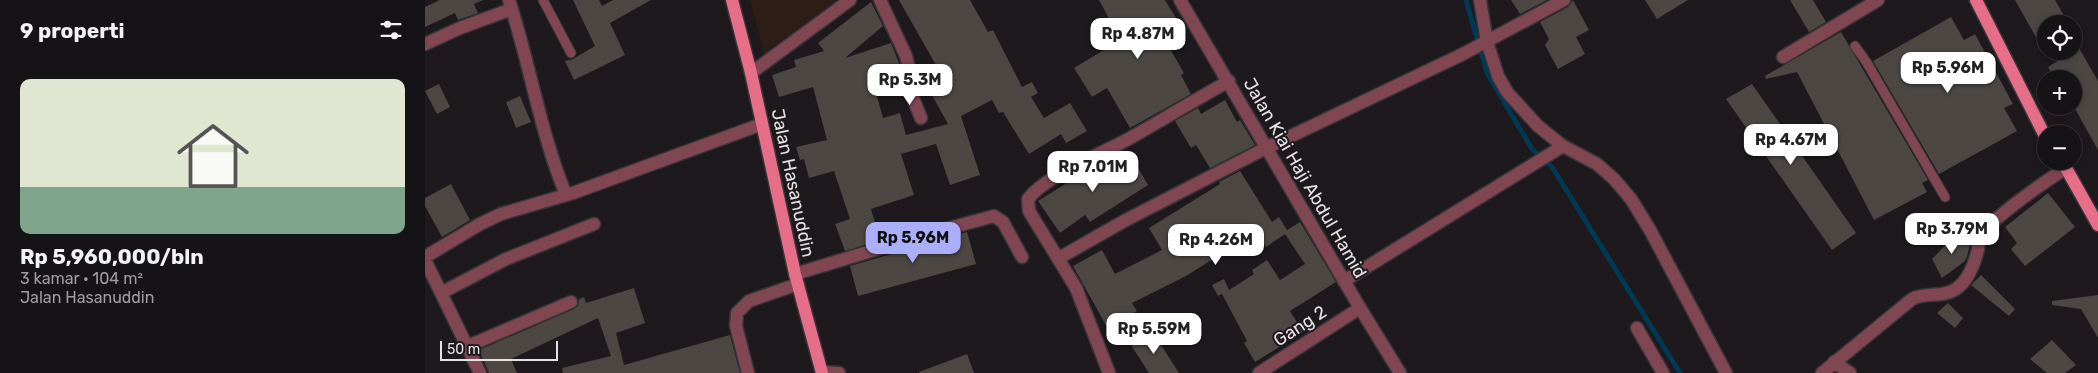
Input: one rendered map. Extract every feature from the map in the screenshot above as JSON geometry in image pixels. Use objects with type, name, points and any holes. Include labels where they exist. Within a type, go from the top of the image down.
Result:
[{"type":"main road","name":"Jalan Hasanuddin","points":[[733,0],[797,279],[822,373]]},
{"type":"main road","points":[[1977,0],[2040,125]]},
{"type":"main road","points":[[2067,170],[2098,223]]},
{"type":"street","points":[[751,73],[850,0]]},
{"type":"street","points":[[880,0],[907,56],[909,68],[907,83],[921,118]]},
{"type":"street","name":"Jalan Kiai Haji Abdul Hamid","points":[[1181,0],[1344,281],[1400,373]]},
{"type":"street","points":[[1480,0],[1485,43],[1498,76],[1507,92],[1537,126],[1563,146],[1597,164],[1615,179],[1631,199],[1650,230],[1726,373]]},
{"type":"street","points":[[1059,258],[1126,220],[1268,147],[1463,54],[1564,0]]},
{"type":"street","points":[[1783,57],[1879,0]]},
{"type":"street","points":[[425,44],[511,5],[553,164],[566,195]]},
{"type":"street","points":[[1109,373],[1076,288],[1029,211],[1028,199],[1034,190],[1051,179],[1132,137],[1229,81]]},
{"type":"street","points":[[480,373],[425,259],[480,224],[501,214],[566,195],[762,124]]},
{"type":"street","points":[[1344,281],[1549,152],[1563,146]]},
{"type":"street","points":[[1822,373],[1912,299],[1948,293],[1956,289],[1969,275],[1978,250],[1981,234],[1989,225],[2058,170]]},
{"type":"street","points":[[748,373],[736,326],[737,313],[749,301],[797,279],[994,216],[1003,222],[1022,257]]},
{"type":"street","points":[[441,293],[505,260],[594,224]]},
{"type":"street","points":[[468,346],[571,302]]},
{"type":"street","name":"Gang 2","points":[[1259,373],[1360,308]]},
{"type":"street","points":[[1637,328],[1661,372]]},
{"type":"street","points":[[1834,362],[1850,373]]},
{"type":"street","points":[[822,373],[839,373]]},
{"type":"lane","points":[[543,0],[571,53]]},
{"type":"lane","points":[[1855,46],[1867,63],[1945,197]]},
{"type":"shaded area","points":[[750,0],[837,0],[764,53]]},
{"type":"building","points":[[440,0],[483,0],[474,4],[478,13],[458,20],[455,13],[425,27],[425,7]]},
{"type":"building","points":[[573,0],[599,0],[602,6],[613,0],[651,0],[610,23],[625,55],[574,80],[565,61],[573,59],[595,46]]},
{"type":"building","points":[[899,0],[970,0],[988,32],[993,30],[1022,87],[1032,82],[1038,93],[1031,97],[1044,118],[1070,103],[1087,131],[1066,143],[1061,134],[1029,154],[1003,112],[999,113],[992,100],[961,116],[980,175],[950,185],[936,144],[901,154],[914,195],[871,209],[880,240],[845,251],[835,224],[850,219],[834,171],[809,178],[804,159],[800,160],[796,147],[827,140],[813,87],[779,97],[772,75],[796,67],[794,60],[824,51],[818,43],[871,2],[883,26],[845,58],[891,43],[901,68],[899,79],[874,86],[883,118],[900,113],[906,135],[948,124],[922,77],[937,69],[937,67]]},
{"type":"building","points":[[1099,0],[1165,0],[1184,31],[1166,42],[1184,73],[1181,75],[1191,94],[1130,128],[1107,88],[1092,97],[1074,68],[1117,42],[1109,29],[1113,26]]},
{"type":"building","points":[[1511,0],[1547,0],[1520,14]]},
{"type":"building","points":[[1573,0],[1589,30],[1576,37],[1585,54],[1558,69],[1545,45],[1549,39],[1540,22],[1568,7]]},
{"type":"building","points":[[1645,0],[1688,0],[1657,19]]},
{"type":"building","points":[[1790,0],[1813,0],[1826,22],[1809,32]]},
{"type":"building","points":[[2015,0],[2055,0],[2064,15],[2037,15],[2037,39]]},
{"type":"building","points":[[1951,17],[1964,40],[1975,34],[2013,104],[2004,108],[2017,131],[1939,174],[1873,61]]},
{"type":"building","points":[[1841,32],[1928,180],[1922,183],[1927,192],[1874,220],[1797,72],[1766,79],[1765,76]]},
{"type":"building","points":[[2082,53],[2098,81],[2098,150],[2078,115],[2082,115],[2082,70],[2050,70],[2048,67],[2059,60],[2082,60]]},
{"type":"building","points":[[439,84],[450,107],[437,114],[425,91]]},
{"type":"building","points":[[1752,84],[1856,233],[1832,250],[1726,99]]},
{"type":"building","points":[[520,96],[531,122],[516,128],[506,102]]},
{"type":"building","points":[[1225,100],[1237,122],[1240,120],[1255,145],[1210,168],[1196,145],[1191,148],[1175,121],[1198,108],[1201,114]]},
{"type":"building","points":[[1130,154],[1148,185],[1090,222],[1085,215],[1060,233],[1038,201],[1094,166],[1098,172]]},
{"type":"building","points":[[1240,171],[1272,222],[1279,217],[1287,230],[1300,222],[1336,282],[1290,311],[1303,332],[1255,362],[1244,343],[1247,341],[1222,294],[1218,296],[1212,285],[1224,279],[1229,290],[1254,274],[1252,270],[1267,260],[1280,280],[1305,264],[1285,234],[1266,247],[1256,232],[1186,276],[1132,303],[1137,311],[1108,329],[1073,266],[1102,250],[1115,274],[1162,250],[1149,228],[1220,184],[1219,182]]},
{"type":"building","points":[[451,184],[470,220],[442,237],[425,206],[425,198]]},
{"type":"building","points":[[2048,193],[2075,227],[2025,266],[2011,249],[2017,243],[2005,227]]},
{"type":"building","points":[[967,232],[976,264],[858,296],[850,266]]},
{"type":"building","points":[[1958,232],[1970,244],[1967,257],[1964,262],[1942,278],[1932,259]]},
{"type":"building","points":[[1981,275],[2015,309],[2009,316],[1971,285]]},
{"type":"building","points":[[634,288],[645,323],[616,333],[624,365],[730,335],[740,373],[563,373],[562,368],[611,356],[598,318],[511,359],[517,373],[489,373],[479,350],[574,309],[578,306],[579,299],[584,297],[586,303]]},
{"type":"building","points":[[2098,295],[2098,338],[2081,309],[2052,305],[2052,301]]},
{"type":"building","points":[[1948,303],[1963,318],[1955,328],[1937,313]]},
{"type":"building","points":[[1152,331],[1179,373],[1149,373],[1131,345]]},
{"type":"building","points":[[2052,340],[2076,365],[2065,373],[2047,373],[2030,359]]},
{"type":"building","points":[[967,354],[974,373],[919,373],[919,372]]},
{"type":"waterway","points":[[1466,0],[1487,73],[1532,149],[1552,167],[1680,373]]}]
